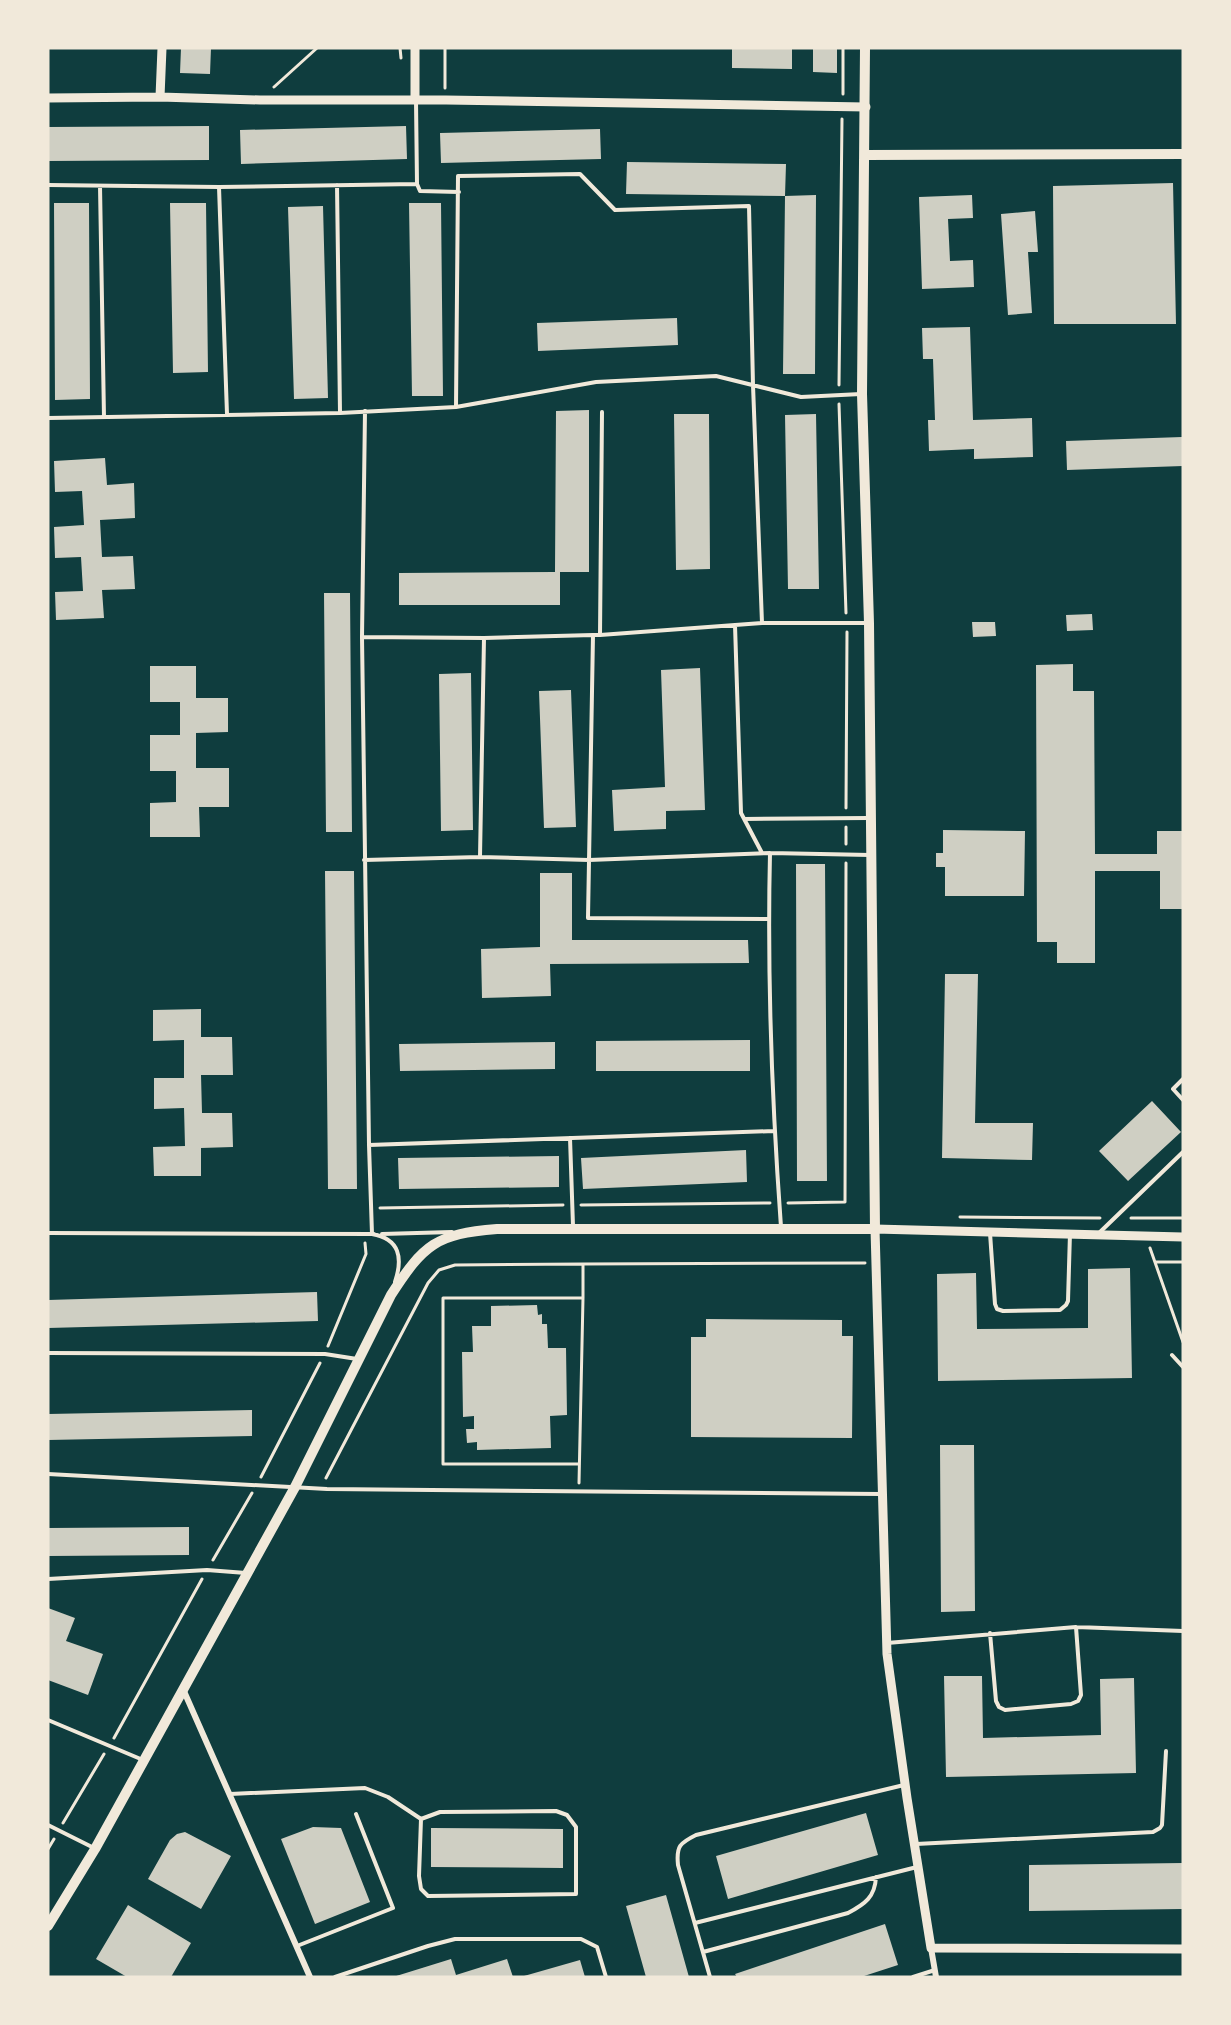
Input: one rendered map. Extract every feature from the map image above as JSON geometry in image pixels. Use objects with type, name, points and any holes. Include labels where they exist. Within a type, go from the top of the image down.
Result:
[{"type":"main road","points":[[48,1926],[95,1849],[295,1487],[391,1295],[405,1272],[430,1246],[447,1236],[497,1229],[875,1229],[868,623],[862,394],[865,48]]},
{"type":"main road","points":[[865,155],[1183,154]]},
{"type":"street","points":[[160,97],[162,48]]},
{"type":"street","points":[[415,48],[416,100]]},
{"type":"street","points":[[48,98],[446,100],[866,107]]},
{"type":"street","points":[[936,1974],[905,1784],[887,1643],[875,1229],[1183,1237]]},
{"type":"street","points":[[183,1688],[310,1977]]},
{"type":"street","points":[[931,1948],[1183,1949]]},
{"type":"lane","points":[[416,100],[417,184],[420,191],[459,192]]},
{"type":"lane","points":[[456,407],[458,176],[580,174],[615,210],[749,206],[762,623]]},
{"type":"lane","points":[[48,185],[219,187],[417,184]]},
{"type":"lane","points":[[337,185],[340,413]]},
{"type":"lane","points":[[100,186],[104,417]]},
{"type":"lane","points":[[219,187],[226,414]]},
{"type":"lane","points":[[48,418],[340,413],[456,407],[596,382],[716,376],[801,398],[862,394]]},
{"type":"lane","points":[[365,411],[362,637],[372,1234]]},
{"type":"lane","points":[[600,635],[602,412]]},
{"type":"lane","points":[[362,637],[484,638],[600,635],[762,623],[868,623]]},
{"type":"lane","points":[[735,625],[741,813],[762,854]]},
{"type":"lane","points":[[593,635],[588,918],[768,920]]},
{"type":"lane","points":[[480,857],[484,638]]},
{"type":"lane","points":[[744,819],[870,818]]},
{"type":"lane","points":[[364,860],[480,857],[589,860],[770,853],[871,855]]},
{"type":"lane","points":[[770,853],[768,920],[774,1131],[781,1230]]},
{"type":"lane","points":[[1183,1079],[1173,1089],[1183,1100]]},
{"type":"lane","points":[[369,1145],[774,1131]]},
{"type":"lane","points":[[570,1138],[573,1230]]},
{"type":"lane","points":[[1098,1234],[1183,1152]]},
{"type":"lane","points":[[48,1233],[467,1232]]},
{"type":"lane","points":[[990,1232],[995,1304],[997,1309],[1003,1311],[1060,1310],[1066,1305],[1070,1233]]},
{"type":"lane","points":[[372,1234],[384,1236],[393,1243],[398,1255],[399,1267],[391,1295]]},
{"type":"lane","points":[[48,1353],[325,1354],[358,1359]]},
{"type":"lane","points":[[1172,1355],[1183,1367]]},
{"type":"lane","points":[[48,1474],[321,1489],[882,1494]]},
{"type":"lane","points":[[48,1579],[207,1570],[247,1574]]},
{"type":"lane","points":[[990,1633],[996,1701],[999,1707],[1005,1710],[1071,1704],[1078,1701],[1081,1695],[1076,1627]]},
{"type":"lane","points":[[887,1643],[1076,1627],[1183,1631]]},
{"type":"lane","points":[[48,1720],[144,1760]]},
{"type":"lane","points":[[914,1844],[1153,1832],[1162,1825],[1166,1751]]},
{"type":"lane","points":[[710,1977],[678,1865],[677,1853],[682,1843],[696,1835],[905,1784]]},
{"type":"lane","points":[[229,1794],[365,1788],[388,1797],[421,1819]]},
{"type":"lane","points":[[556,1811],[567,1815],[576,1827],[576,1894],[428,1896],[422,1889],[419,1876],[421,1819],[440,1812],[556,1811]]},
{"type":"lane","points":[[296,1946],[393,1908],[356,1814]]},
{"type":"lane","points":[[48,1825],[95,1849]]},
{"type":"lane","points":[[695,1923],[918,1867]]},
{"type":"lane","points":[[703,1952],[849,1913],[872,1897],[876,1877]]},
{"type":"lane","points":[[335,1977],[388,1958],[455,1940],[580,1939],[597,1947],[606,1977]]},
{"type":"lane","points":[[913,1977],[936,1974]]},
{"type":"path","points":[[260,100],[317,48]]},
{"type":"path","points":[[445,48],[446,100]]},
{"type":"path","points":[[372,1208],[845,1202],[847,623],[839,395],[843,48]]},
{"type":"path","points":[[955,1217],[1183,1218]]},
{"type":"path","points":[[48,1849],[109,1746],[256,1485],[325,1354],[366,1254],[365,1234]]},
{"type":"path","points":[[1146,1235],[1183,1342]]},
{"type":"path","points":[[1155,1262],[1183,1262]]},
{"type":"path","points":[[321,1489],[428,1283],[439,1270],[455,1265],[876,1263]]},
{"type":"path","points":[[579,1491],[583,1264]]},
{"type":"path","points":[[579,1464],[443,1464],[443,1298],[583,1298]]},
{"type":"building","points":[[181,48],[211,48],[210,74],[180,73]]},
{"type":"building","points":[[732,48],[792,49],[792,69],[732,68]]},
{"type":"building","points":[[813,48],[837,48],[837,73],[813,72]]},
{"type":"building","points":[[209,126],[209,160],[48,161],[48,127]]},
{"type":"building","points":[[406,126],[407,159],[241,164],[240,130]]},
{"type":"building","points":[[600,129],[601,159],[441,163],[440,133]]},
{"type":"building","points":[[627,162],[786,164],[785,196],[626,194]]},
{"type":"building","points":[[1173,183],[1176,324],[1054,324],[1053,186]]},
{"type":"building","points":[[816,195],[815,374],[783,374],[785,196]]},
{"type":"building","points":[[972,195],[973,218],[948,219],[950,261],[973,260],[974,287],[922,289],[919,197]]},
{"type":"building","points":[[54,203],[89,203],[90,399],[55,400]]},
{"type":"building","points":[[170,203],[206,203],[208,372],[173,373]]},
{"type":"building","points":[[409,203],[441,203],[443,396],[412,396]]},
{"type":"building","points":[[323,206],[328,398],[294,399],[288,207]]},
{"type":"building","points":[[1035,211],[1038,252],[1028,252],[1032,313],[1008,315],[1001,214]]},
{"type":"building","points":[[677,318],[678,345],[538,351],[537,323]]},
{"type":"building","points":[[970,327],[973,420],[1032,418],[1033,457],[974,459],[974,449],[929,451],[928,420],[935,420],[933,359],[923,359],[922,328]]},
{"type":"building","points":[[589,410],[589,572],[560,572],[560,605],[399,605],[399,573],[555,572],[556,411]]},
{"type":"building","points":[[674,414],[709,414],[710,569],[676,570]]},
{"type":"building","points":[[816,414],[819,589],[788,589],[785,415]]},
{"type":"building","points":[[1182,437],[1183,466],[1067,470],[1066,441]]},
{"type":"building","points":[[105,458],[107,485],[134,483],[135,518],[100,520],[102,557],[133,556],[135,589],[102,590],[104,618],[56,620],[55,592],[83,591],[81,557],[55,558],[54,527],[84,525],[82,491],[55,492],[54,461]]},
{"type":"building","points":[[324,593],[350,593],[352,832],[326,832]]},
{"type":"building","points":[[1092,614],[1093,630],[1067,631],[1066,615]]},
{"type":"building","points":[[972,622],[995,622],[996,636],[973,637]]},
{"type":"building","points":[[1073,664],[1073,691],[1094,691],[1095,854],[1157,854],[1157,831],[1183,831],[1183,909],[1160,909],[1160,871],[1095,871],[1095,963],[1057,963],[1057,942],[1037,942],[1036,665]]},
{"type":"building","points":[[150,666],[196,666],[196,698],[228,698],[228,732],[196,733],[196,768],[229,768],[229,807],[199,807],[200,837],[150,837],[150,803],[176,802],[176,771],[150,771],[150,735],[180,735],[180,702],[150,702]]},
{"type":"building","points":[[700,668],[705,810],[666,811],[666,829],[614,831],[612,790],[665,787],[661,670]]},
{"type":"building","points":[[471,673],[473,830],[441,831],[439,674]]},
{"type":"building","points":[[571,690],[576,827],[544,828],[539,691]]},
{"type":"building","points":[[943,830],[1025,831],[1024,896],[945,896],[945,867],[936,867],[936,853],[943,853]]},
{"type":"building","points":[[796,864],[825,864],[827,1181],[797,1181]]},
{"type":"building","points":[[325,871],[354,871],[357,1189],[328,1189]]},
{"type":"building","points":[[540,873],[572,873],[572,940],[748,940],[749,963],[550,964],[551,996],[482,998],[481,949],[540,947]]},
{"type":"building","points":[[945,974],[978,974],[975,1123],[1033,1123],[1032,1160],[942,1158]]},
{"type":"building","points":[[201,1009],[201,1037],[232,1037],[233,1075],[201,1075],[202,1113],[232,1113],[233,1147],[201,1148],[201,1176],[154,1176],[153,1147],[185,1146],[184,1108],[154,1109],[154,1078],[184,1078],[184,1040],[153,1041],[153,1010]]},
{"type":"building","points":[[750,1040],[750,1071],[596,1071],[596,1041]]},
{"type":"building","points":[[555,1042],[555,1069],[400,1071],[399,1044]]},
{"type":"building","points":[[1152,1101],[1181,1132],[1128,1181],[1099,1151]]},
{"type":"building","points":[[746,1150],[747,1182],[583,1189],[581,1158]]},
{"type":"building","points":[[559,1156],[559,1187],[399,1189],[398,1158]]},
{"type":"building","points":[[1130,1268],[1132,1378],[938,1381],[937,1274],[976,1273],[977,1329],[1088,1328],[1088,1269]]},
{"type":"building","points":[[317,1292],[318,1321],[48,1328],[48,1300]]},
{"type":"building","points":[[537,1305],[538,1315],[542,1314],[542,1324],[547,1324],[548,1348],[566,1348],[567,1415],[550,1416],[551,1448],[477,1450],[477,1442],[467,1443],[466,1429],[474,1429],[474,1416],[463,1417],[462,1352],[473,1352],[472,1326],[491,1326],[491,1306]]},
{"type":"building","points":[[706,1319],[842,1320],[842,1336],[853,1336],[852,1438],[691,1437],[691,1337],[706,1337]]},
{"type":"building","points":[[252,1410],[252,1436],[48,1440],[48,1414]]},
{"type":"building","points":[[940,1445],[974,1445],[975,1611],[941,1612]]},
{"type":"building","points":[[189,1527],[189,1555],[48,1556],[48,1528]]},
{"type":"building","points":[[48,1608],[75,1618],[66,1641],[103,1654],[88,1695],[48,1680]]},
{"type":"building","points":[[944,1676],[982,1676],[983,1738],[1101,1735],[1100,1679],[1134,1678],[1136,1773],[946,1777]]},
{"type":"building","points":[[866,1813],[878,1855],[728,1899],[716,1856]]},
{"type":"building","points":[[313,1827],[341,1828],[370,1902],[315,1924],[281,1839]]},
{"type":"building","points":[[431,1828],[563,1829],[563,1868],[431,1867]]},
{"type":"building","points":[[185,1832],[231,1856],[201,1909],[148,1879],[170,1840],[177,1834]]},
{"type":"building","points":[[1183,1863],[1183,1909],[1029,1911],[1029,1865]]},
{"type":"building","points":[[666,1895],[689,1977],[646,1977],[626,1906]]},
{"type":"building","points":[[128,1905],[191,1943],[171,1977],[127,1977],[96,1959]]},
{"type":"building","points":[[885,1924],[898,1965],[861,1977],[737,1977],[735,1974]]},
{"type":"building","points":[[451,1959],[456,1975],[507,1959],[513,1977],[393,1977]]},
{"type":"building","points":[[580,1960],[585,1977],[524,1976]]}]
